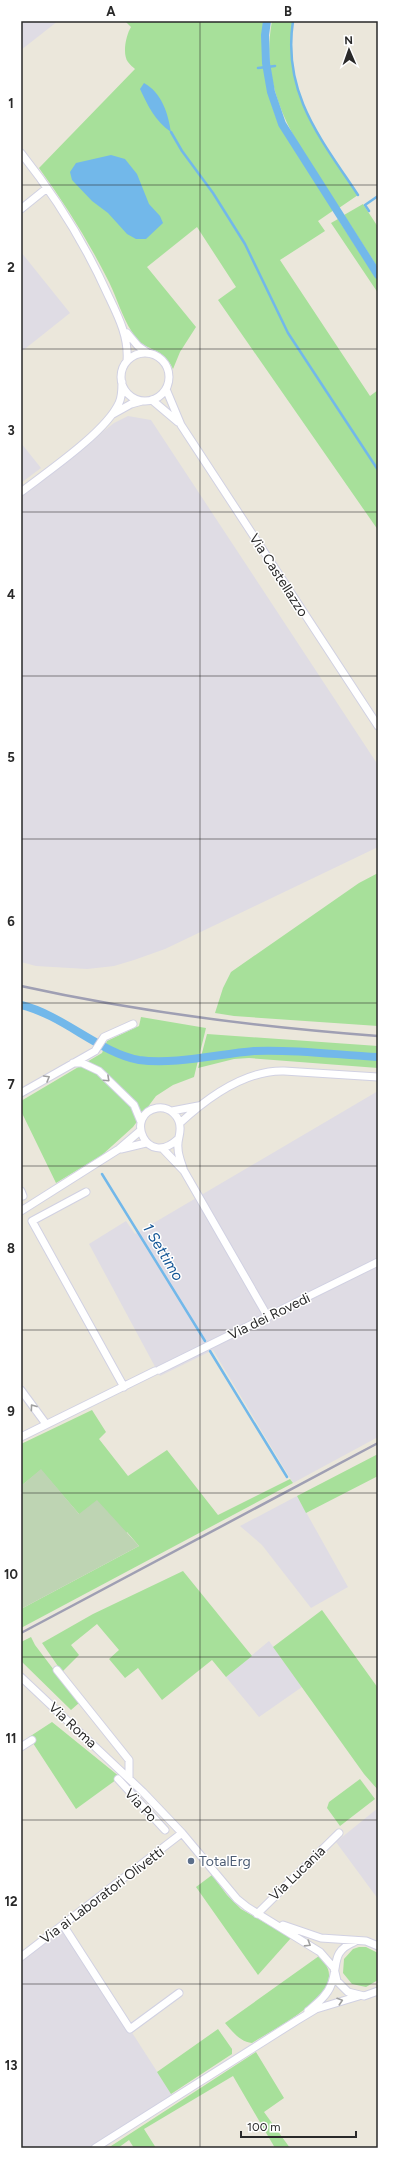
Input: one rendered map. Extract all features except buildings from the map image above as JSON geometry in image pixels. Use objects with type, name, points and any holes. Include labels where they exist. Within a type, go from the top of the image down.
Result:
[{"type":"street","points":[[21,153],[48,188],[81,239],[122,325],[128,344],[128,361]]},
{"type":"street","points":[[21,209],[48,188]]},
{"type":"street","points":[[21,492],[96,432],[112,416],[131,404],[152,400],[160,396],[166,389],[169,378],[167,368],[160,359],[150,354],[132,340],[122,325]]},
{"type":"street","points":[[112,416],[119,403],[122,371],[128,361],[138,354],[150,354]]},
{"type":"street","points":[[122,382],[129,395],[142,401]]},
{"type":"street","points":[[166,389],[181,425]]},
{"type":"street","points":[[152,400],[181,425]]},
{"type":"street","name":"Via Castellazzo","points":[[181,425],[378,726]]},
{"type":"street","points":[[21,1093],[95,1051],[102,1039],[133,1024]]},
{"type":"street","points":[[73,1064],[82,1063],[99,1071],[134,1105],[141,1122],[140,1131],[146,1143],[154,1147],[162,1148],[171,1145],[178,1139]]},
{"type":"street","points":[[180,1123],[198,1106],[242,1080],[271,1071],[378,1076]]},
{"type":"street","points":[[141,1122],[151,1110],[158,1108],[172,1111],[198,1106]]},
{"type":"street","points":[[172,1111],[180,1123],[178,1149],[184,1171]]},
{"type":"street","points":[[21,1211],[119,1149],[140,1131]]},
{"type":"street","points":[[119,1149],[146,1143]]},
{"type":"street","points":[[162,1148],[184,1171],[268,1317]]},
{"type":"street","points":[[86,1192],[32,1222],[124,1387]]},
{"type":"street","name":"Via dei Rovedi","points":[[21,1437],[378,1262]]},
{"type":"street","points":[[21,1390],[46,1424]]},
{"type":"street","points":[[57,1670],[130,1760],[127,1775]]},
{"type":"street","name":"Via Roma","points":[[21,1677],[127,1775],[182,1833],[238,1899],[260,1915]]},
{"type":"street","points":[[21,1747],[32,1740]]},
{"type":"street","name":"Via Po","points":[[118,1779],[164,1830]]},
{"type":"street","points":[[136,1800],[143,1792]]},
{"type":"street","name":"Via ai Laboratori Olivetti","points":[[21,1957],[182,1833]]},
{"type":"street","name":"Via Lucania","points":[[260,1915],[339,1833]]},
{"type":"street","points":[[260,1915],[313,1936],[330,1940],[355,1942],[366,1941],[377,1944]]},
{"type":"street","points":[[260,1915],[320,1952],[334,1968],[337,1981],[343,1988],[360,1996]]},
{"type":"street","points":[[63,1924],[130,2029],[179,1993]]},
{"type":"street","points":[[320,1952],[330,1940]]},
{"type":"street","points":[[296,2021],[327,1992],[334,1978],[334,1968],[339,1952],[349,1944],[355,1942]]},
{"type":"street","points":[[95,2148],[316,2009],[360,1996],[369,1995],[378,1991]]},
{"type":"street","points":[[369,1995],[378,1998]]},
{"type":"shaded area","points":[[21,21],[58,21],[21,50]]},
{"type":"shaded area","points":[[21,252],[70,313],[21,352]]},
{"type":"shaded area","points":[[128,416],[151,420],[378,765],[378,847],[165,949],[134,960],[114,966],[87,969],[36,966],[21,962],[21,496],[114,423]]},
{"type":"shaded area","points":[[21,443],[41,468],[21,483]]},
{"type":"shaded area","points":[[378,1091],[378,1437],[293,1483],[213,1350],[160,1376],[89,1244],[126,1221],[135,1234]]},
{"type":"shaded area","points":[[297,1496],[348,1587],[311,1608],[262,1545],[240,1526]]},
{"type":"shaded area","points":[[269,1641],[302,1687],[259,1717],[226,1677]]},
{"type":"shaded area","points":[[378,1808],[378,1899],[336,1842]]},
{"type":"shaded area","points":[[63,1925],[174,2098],[95,2148],[21,2148],[21,1957]]},
{"type":"green space","points":[[125,21],[264,21],[262,47],[263,61],[267,87],[274,112],[279,125],[334,210],[318,221],[325,231],[280,260],[370,396],[378,390],[378,530],[218,300],[236,287],[197,227],[147,267],[196,327],[180,352],[173,369],[169,361],[164,356],[142,344],[132,332],[125,320],[109,282],[93,252],[67,209],[39,168],[135,69],[126,59],[126,39],[131,27]]},
{"type":"green space","points":[[272,21],[293,21],[291,47],[293,71],[299,93],[318,134],[358,195],[339,208],[297,143],[277,98],[271,74],[269,48]]},
{"type":"green space","points":[[363,204],[378,227],[378,268],[344,215]]},
{"type":"green space","points":[[338,219],[378,281],[378,293],[331,223]]},
{"type":"green space","points":[[378,873],[378,1026],[234,1016],[215,1013],[223,988],[231,972],[359,883]]},
{"type":"green space","points":[[141,1017],[206,1028],[194,1077],[173,1085],[156,1096],[133,1127],[102,1155],[56,1183],[21,1111],[21,1101],[102,1053],[107,1041],[139,1026]]},
{"type":"green space","points":[[207,1034],[378,1046],[378,1068],[249,1058],[234,1059],[198,1068]]},
{"type":"green space","points":[[92,1410],[106,1432],[99,1439],[128,1476],[167,1450],[218,1515],[290,1479],[293,1483],[21,1628],[21,1609],[139,1546],[127,1532],[126,1534],[79,1514],[41,1470],[21,1486],[21,1444]]},
{"type":"green space","points":[[378,1454],[378,1476],[306,1513],[297,1496]]},
{"type":"green space","points":[[41,1469],[79,1514],[97,1500],[139,1546],[21,1609],[21,1486]]},
{"type":"green space","points":[[183,1571],[252,1656],[226,1677],[212,1660],[162,1700],[138,1668],[125,1678],[109,1659],[119,1650],[97,1624],[71,1645],[79,1655],[62,1672],[42,1643],[93,1614]]},
{"type":"green space","points":[[322,1610],[378,1688],[378,1790],[364,1774],[273,1647]]},
{"type":"green space","points":[[31,1637],[35,1645],[79,1703],[71,1710],[21,1661],[21,1642]]},
{"type":"green space","points":[[52,1722],[120,1777],[76,1809],[29,1737]]},
{"type":"green space","points":[[360,1779],[375,1799],[340,1826],[327,1808],[329,1802]]},
{"type":"green space","points":[[212,1875],[227,1895],[241,1909],[291,1938],[258,1975],[196,1887]]},
{"type":"green space","points":[[366,1947],[378,1953],[378,1980],[366,1987],[352,1984],[343,1973],[344,1959],[353,1949]]},
{"type":"green space","points":[[319,1956],[326,1964],[328,1969],[329,1975],[327,1985],[310,2005],[298,2014],[252,2043],[244,2041],[233,2033],[225,2023]]},
{"type":"green space","points":[[218,2029],[232,2049],[232,2054],[171,2094],[157,2072]]},
{"type":"green space","points":[[256,2052],[284,2098],[264,2112],[290,2148],[275,2148],[233,2076],[144,2129],[156,2148],[134,2148],[129,2140],[118,2148],[108,2148]]},
{"type":"water","points":[[144,83],[160,98],[166,111],[171,132],[156,118],[149,107],[140,89]]},
{"type":"water","points":[[111,155],[125,159],[137,174],[149,204],[160,216],[163,223],[146,239],[136,239],[127,234],[108,213],[92,201],[72,180],[70,172],[76,163]]},
{"type":"waterway","points":[[267,21],[265,35],[266,63],[271,92],[282,124],[378,275]]},
{"type":"waterway","points":[[293,21],[291,47],[293,71],[299,93],[318,134],[358,195]]},
{"type":"waterway","points":[[258,68],[275,66]]},
{"type":"waterway","points":[[171,132],[182,151],[213,193],[245,244],[288,333],[378,470]]},
{"type":"waterway","points":[[369,211],[365,205],[378,196]]},
{"type":"waterway","points":[[21,1005],[52,1017],[110,1050],[139,1060],[181,1060],[254,1051],[300,1051],[378,1057]]},
{"type":"waterway","name":"1 Settimo","points":[[102,1174],[205,1341]]},
{"type":"waterway","name":"1 Settimo","points":[[210,1351],[287,1477]]},
{"type":"railway","points":[[21,986],[110,1004],[154,1011],[243,1023],[378,1036]]},
{"type":"railway","points":[[21,1633],[378,1443]]},
{"type":"place","name":"TotalErg","points":[[191,1861]]}]
